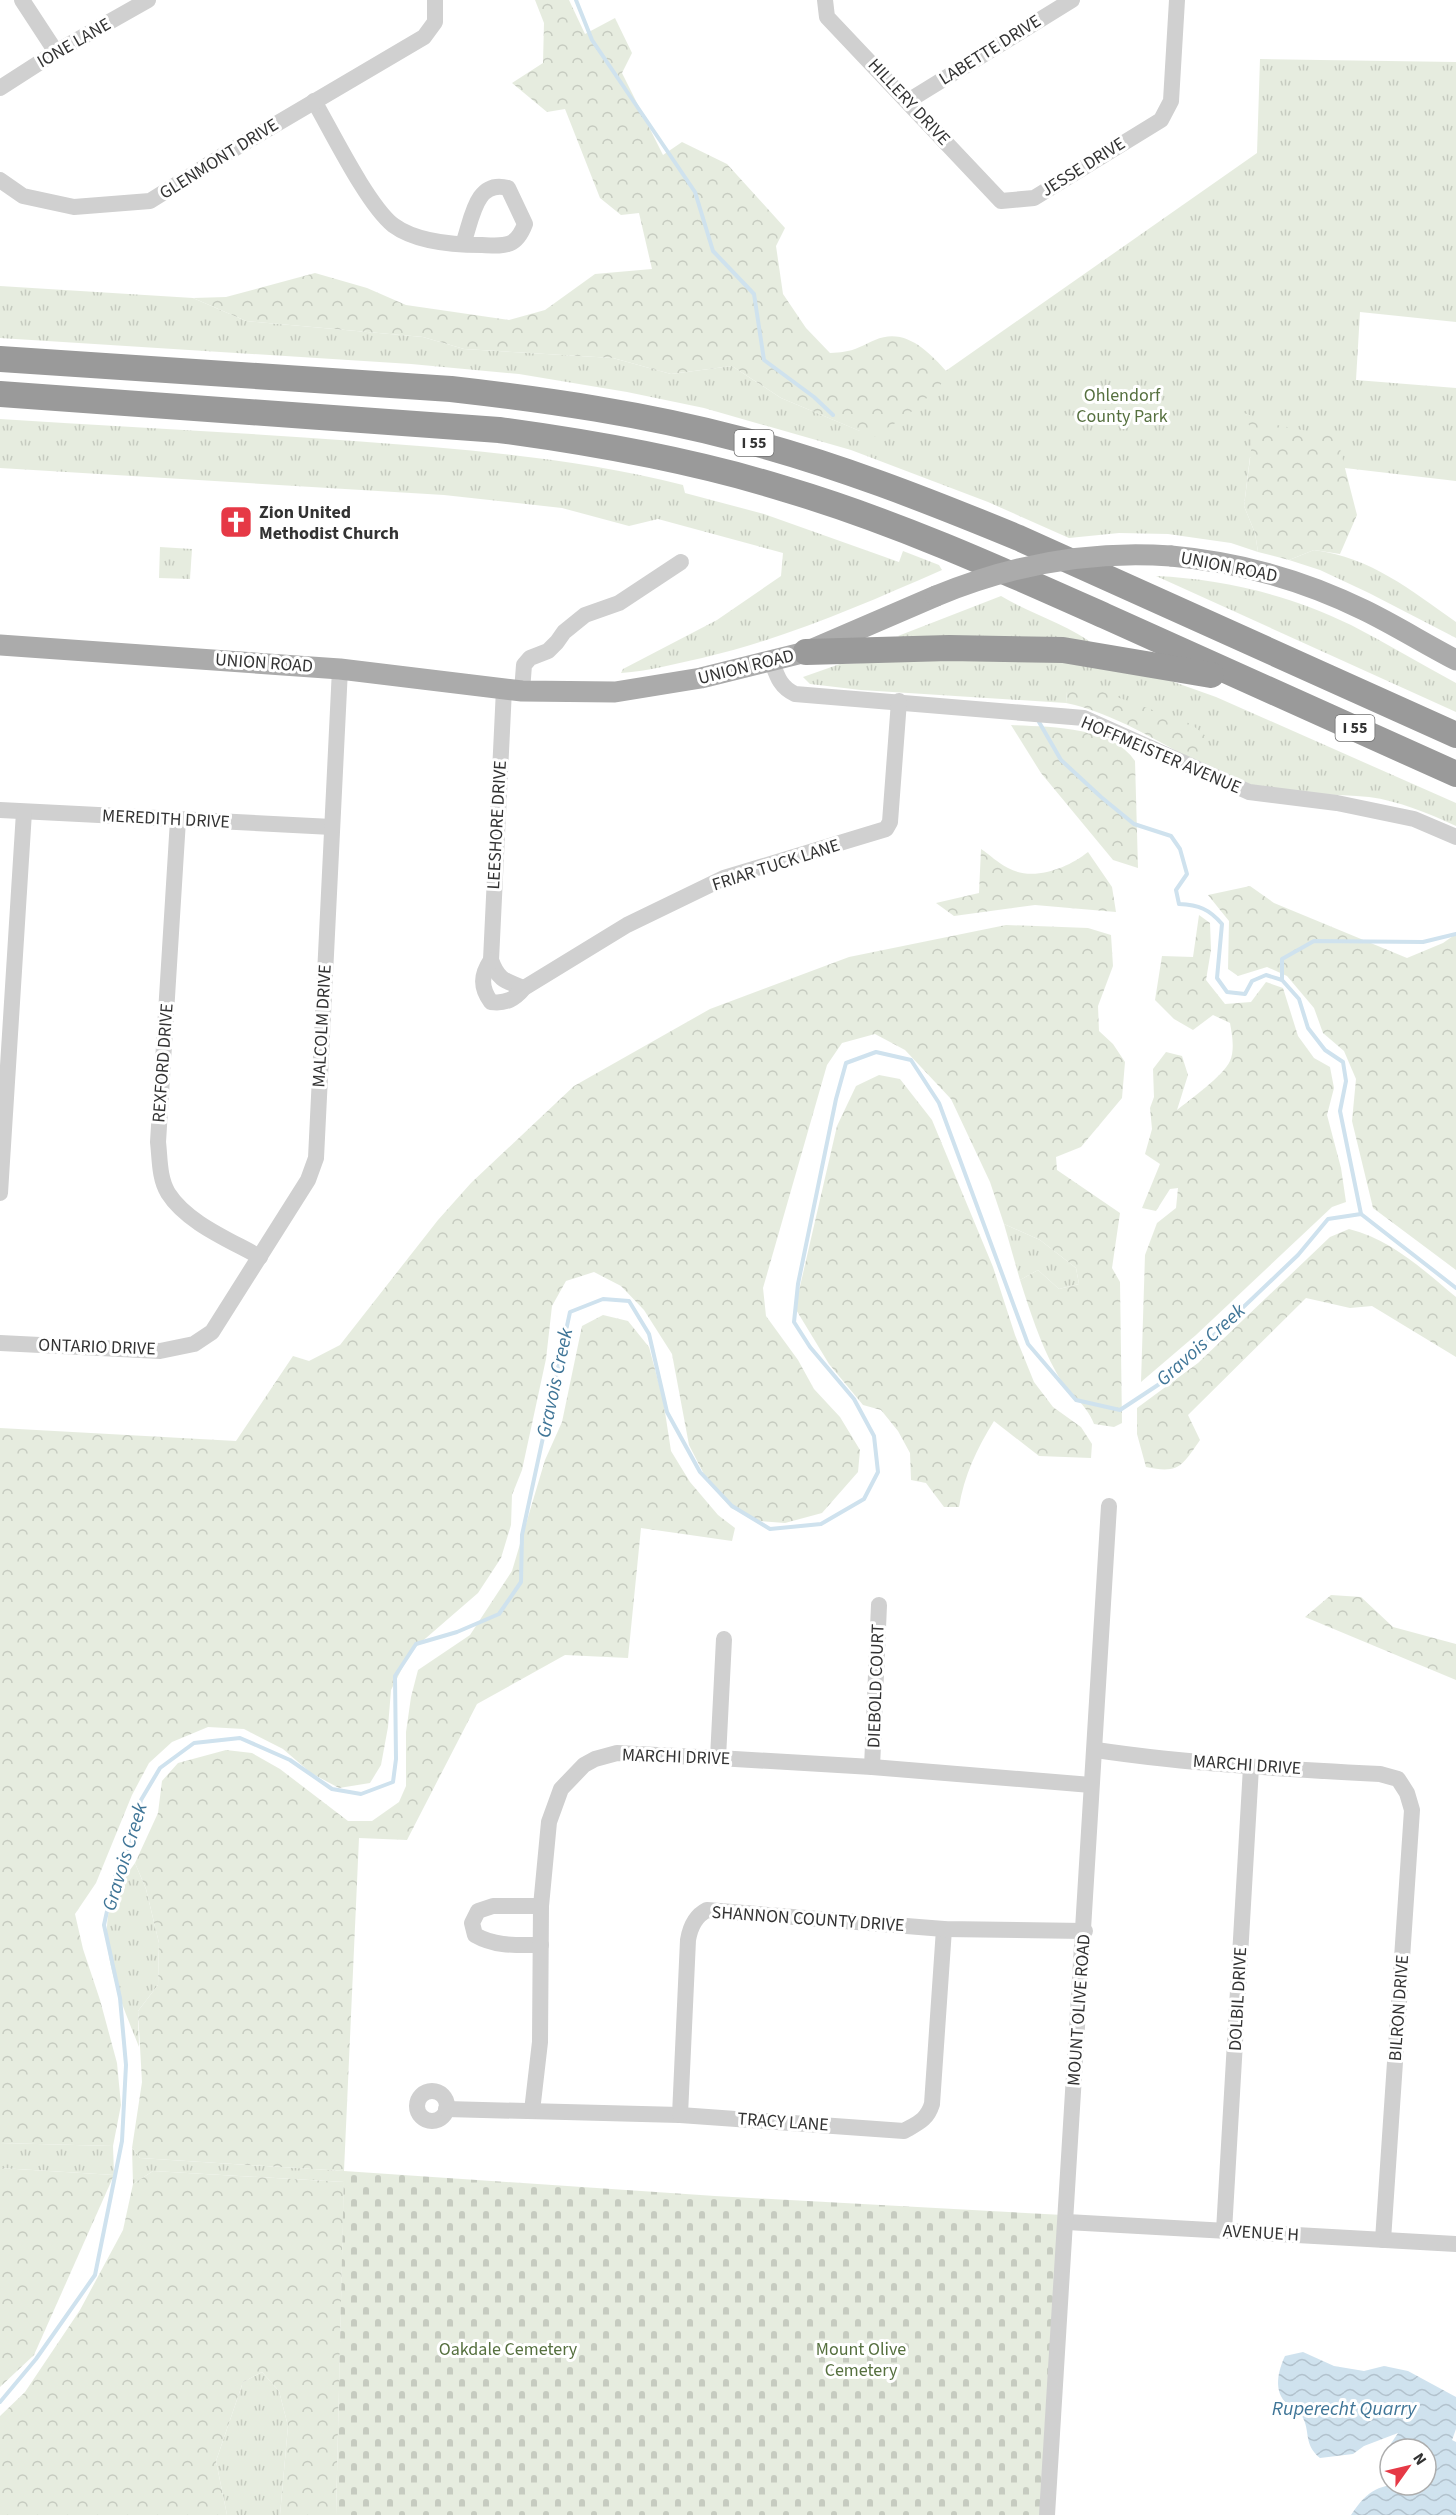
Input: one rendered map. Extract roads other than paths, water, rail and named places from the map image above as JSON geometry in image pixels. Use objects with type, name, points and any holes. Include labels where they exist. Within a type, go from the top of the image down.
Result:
[{"type":"highway","name":"I 55","points":[[0,359],[379,384],[513,396],[669,422],[739,439],[869,479],[948,508],[1456,735]]},
{"type":"highway","name":"I 55","points":[[0,394],[447,425],[573,440],[664,458],[785,488],[979,559],[1456,774]]},
{"type":"highway","points":[[806,652],[949,648],[1063,650],[1254,683]]},
{"type":"main road","name":"UNION ROAD","points":[[0,645],[340,669],[513,690],[615,692],[672,684],[772,662],[806,652],[936,596],[990,576],[1046,561],[1126,554],[1171,556],[1229,563],[1288,579],[1364,610],[1456,660]]},
{"type":"street","points":[[22,0],[56,52]]},
{"type":"street","name":"IONE LANE","points":[[0,88],[56,52],[148,0]]},
{"type":"street","name":"GLENMONT DRIVE","points":[[0,180],[23,196],[74,207],[150,201],[424,37],[435,22],[435,0]]},
{"type":"street","name":"HILLERY DRIVE","points":[[825,0],[827,17],[1001,201]]},
{"type":"street","name":"LABETTE DRIVE","points":[[908,101],[1072,0]]},
{"type":"street","name":"JESSE DRIVE","points":[[1001,201],[1034,198],[1161,120],[1171,101],[1177,0]]},
{"type":"street","points":[[314,101],[376,206],[393,224],[417,237],[463,244]]},
{"type":"street","name":"LEESHORE DRIVE","points":[[524,988],[511,1000],[500,1003],[491,1002],[482,983],[490,960],[513,690],[524,665],[530,658],[548,651],[564,632],[585,615],[619,603],[681,562]]},
{"type":"street","name":"HOFFMEISTER AVENUE","points":[[772,662],[778,680],[795,694],[1084,718],[1249,792],[1337,803],[1414,819],[1456,837]]},
{"type":"street","name":"MALCOLM DRIVE","points":[[194,1344],[212,1332],[308,1180],[315,1158],[340,669]]},
{"type":"street","name":"FRIAR TUCK LANE","points":[[524,988],[627,925],[724,878],[886,829],[890,822],[899,701]]},
{"type":"street","name":"MEREDITH DRIVE","points":[[0,810],[332,827]]},
{"type":"street","points":[[0,1193],[24,812]]},
{"type":"street","name":"REXFORD DRIVE","points":[[178,820],[158,1142],[161,1174],[167,1192],[185,1211],[260,1257]]},
{"type":"street","points":[[490,960],[496,974],[503,980],[524,988]]},
{"type":"street","name":"ONTARIO DRIVE","points":[[0,1343],[160,1351],[194,1344]]},
{"type":"street","name":"MOUNT OLIVE ROAD","points":[[1047,2515],[1060,2283],[1085,1931],[1091,1785],[1096,1750],[1109,1506]]},
{"type":"street","name":"DIEBOLD COURT","points":[[872,1767],[879,1605]]},
{"type":"street","points":[[718,1758],[724,1639]]},
{"type":"street","name":"MARCHI DRIVE","points":[[1096,1750],[1151,1758],[1251,1767],[1380,1773],[1398,1779]]},
{"type":"street","name":"MARCHI DRIVE","points":[[532,2111],[540,2042],[541,1905],[548,1830],[561,1789],[584,1765],[595,1759],[618,1753],[872,1767],[1091,1785]]},
{"type":"street","name":"DOLBIL DRIVE","points":[[1224,2231],[1251,1767]]},
{"type":"street","name":"BILRON DRIVE","points":[[1383,2240],[1412,1810],[1407,1793],[1398,1779]]},
{"type":"street","points":[[541,1905],[493,1906],[478,1911],[472,1923],[475,1935],[496,1945],[541,1945]]},
{"type":"street","name":"SHANNON COUNTY DRIVE","points":[[680,2115],[688,1940],[690,1930],[699,1914],[707,1910],[944,1929],[1085,1931]]},
{"type":"street","name":"TRACY LANE","points":[[446,2109],[680,2115],[904,2131],[923,2121],[932,2104],[944,1929]]},
{"type":"street","name":"AVENUE H","points":[[1066,2222],[1456,2244]]},
{"type":"water","name":"Ruperecht Quarry","points":[[1303,2352],[1334,2366],[1364,2371],[1384,2366],[1408,2371],[1456,2397],[1456,2429],[1452,2440],[1456,2442],[1456,2515],[1351,2515],[1367,2496],[1378,2489],[1378,2497],[1438,2497],[1438,2437],[1395,2437],[1398,2433],[1388,2437],[1378,2437],[1378,2441],[1364,2446],[1353,2454],[1320,2458],[1311,2448],[1302,2416],[1287,2404],[1280,2393],[1278,2381],[1285,2356]]},
{"type":"waterway","points":[[576,0],[592,40],[695,192],[713,251],[754,294],[764,360],[814,397],[833,415]]},
{"type":"waterway","points":[[1039,722],[1061,760],[1101,797],[1134,824],[1171,836],[1180,849],[1187,874],[1176,890],[1179,904],[1203,909],[1222,924],[1217,978],[1227,992],[1245,994],[1252,981],[1266,975],[1282,980],[1299,999],[1308,1028],[1325,1050],[1343,1062],[1346,1081],[1340,1111],[1361,1214]]},
{"type":"waterway","points":[[1282,980],[1282,959],[1314,941],[1423,942],[1456,934]]},
{"type":"waterway","name":"Gravois Creek","points":[[0,2402],[36,2359],[95,2275],[122,2141],[126,2065],[120,1998],[104,1925],[114,1879],[132,1840],[141,1800],[160,1768],[194,1743],[240,1738],[290,1760],[332,1789],[361,1794],[393,1782],[396,1759],[395,1676],[416,1644],[457,1632],[499,1614],[521,1582],[522,1535],[570,1312],[603,1299],[629,1301],[649,1334],[667,1412],[700,1472],[732,1506],[770,1529],[821,1524],[864,1499],[878,1472],[874,1436],[854,1399],[810,1347],[794,1322],[798,1284],[836,1099],[846,1063],[876,1052],[911,1060],[939,1103],[1028,1344],[1076,1400],[1120,1410],[1170,1377],[1298,1255],[1328,1219],[1361,1214],[1456,1288]]},
{"type":"place","name":"Zion United Methodist Church","points":[[236,522]]},
{"type":"park label","name":"Ohlendorf County Park","points":[[1122,405]]},
{"type":"park label","name":"Oakdale Cemetery","points":[[508,2349]]},
{"type":"park label","name":"Mount Olive Cemetery","points":[[861,2359]]}]
